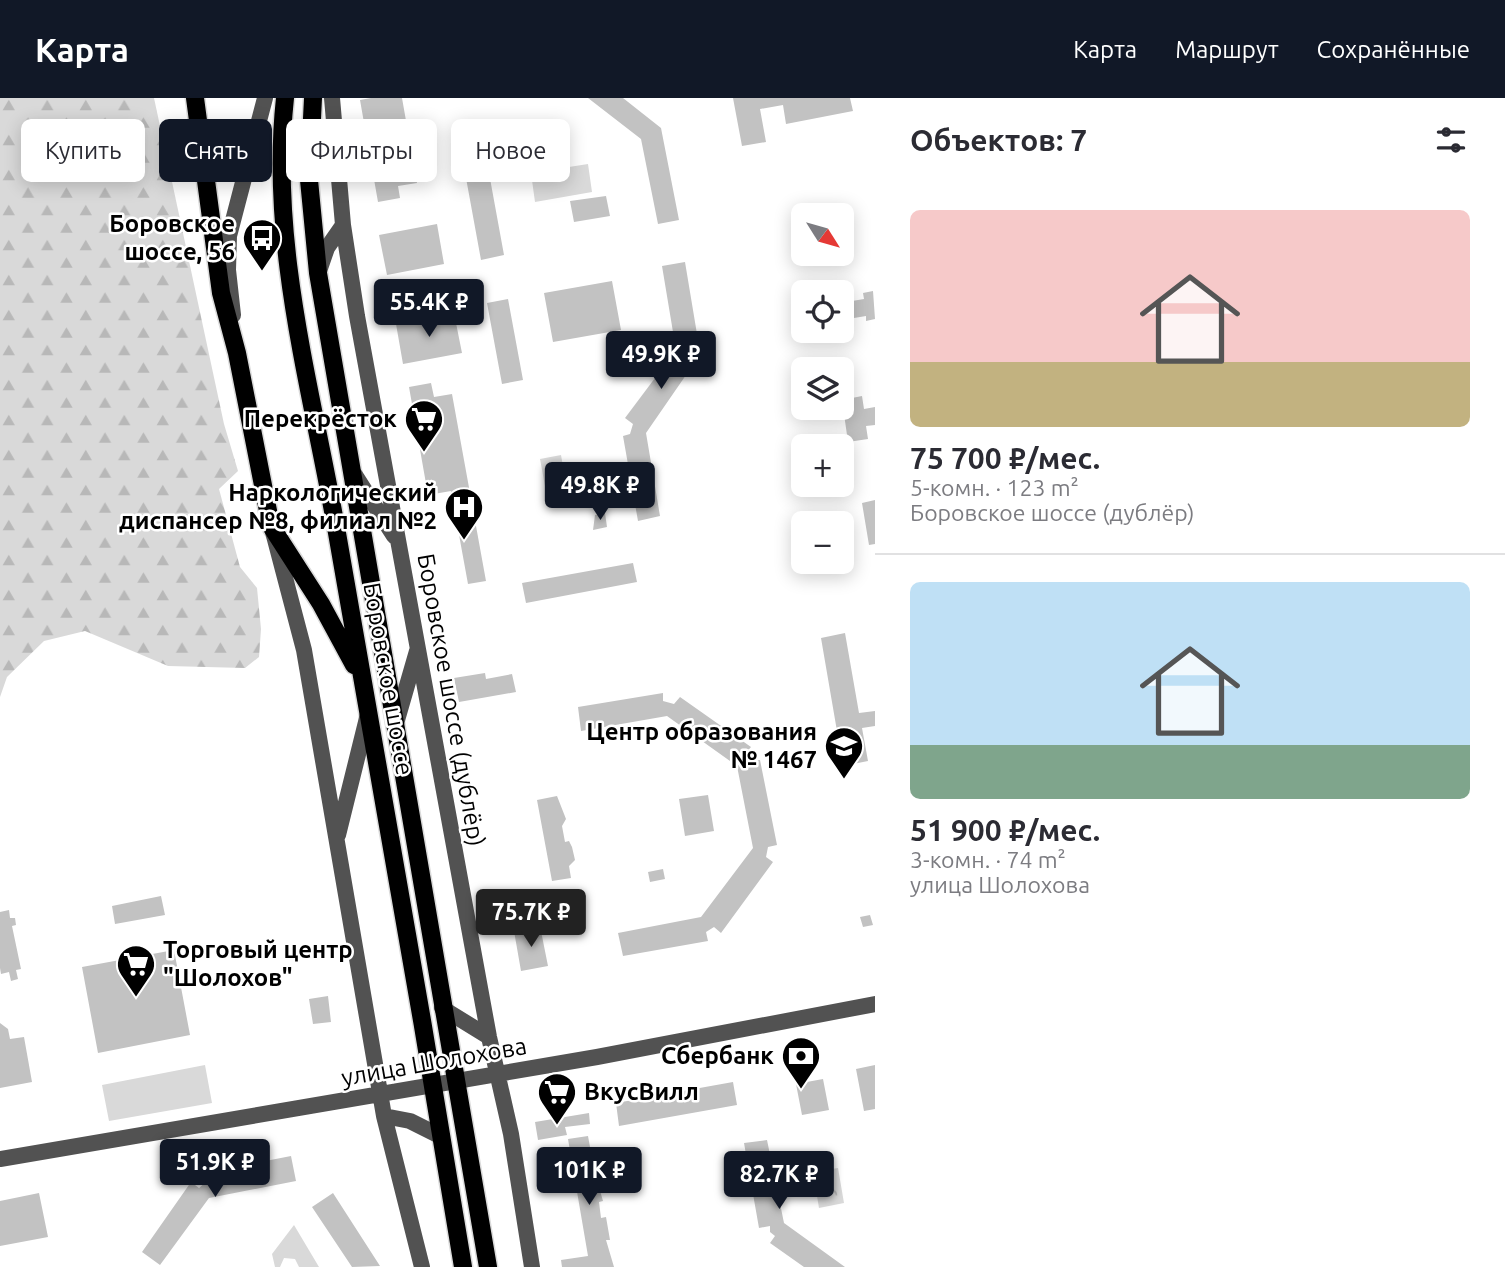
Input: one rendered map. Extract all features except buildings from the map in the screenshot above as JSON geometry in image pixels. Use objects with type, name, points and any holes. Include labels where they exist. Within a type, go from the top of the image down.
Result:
[{"type":"main road","points":[[195,98],[221,293],[237,354],[271,526],[342,640],[364,684]]},
{"type":"main road","name":"Боровское шоссе","points":[[285,98],[281,155],[288,272],[369,711],[463,1267]]},
{"type":"main road","name":"Боровское шоссе","points":[[313,98],[309,180],[318,273],[488,1267]]},
{"type":"street","points":[[237,354],[228,270],[229,236],[265,98]]},
{"type":"street","name":"Боровское шоссе (дублёр)","points":[[332,98],[343,225],[532,1267]]},
{"type":"street","points":[[318,273],[327,248],[343,225]]},
{"type":"street","points":[[349,464],[401,550]]},
{"type":"street","points":[[271,526],[304,650],[383,1116],[422,1267]]},
{"type":"street","points":[[395,730],[418,645]]},
{"type":"street","points":[[336,842],[369,711]]},
{"type":"street","name":"улица Шолохова","points":[[0,1159],[875,1004]]},
{"type":"street","points":[[442,1008],[489,1037]]},
{"type":"street","points":[[383,1116],[410,1121],[442,1137]]},
{"type":"green space","points":[[0,98],[154,98],[159,121],[159,182],[172,182],[224,424],[238,471],[219,489],[240,567],[257,588],[261,629],[259,657],[245,668],[168,666],[85,631],[44,641],[7,677],[0,697]]},
{"type":"green space","points":[[588,164],[592,192],[535,202],[532,182],[570,182],[570,167]]},
{"type":"green space","points":[[561,455],[566,483],[545,486],[540,459]]},
{"type":"green space","points":[[205,1065],[212,1103],[109,1121],[102,1085]]},
{"type":"green space","points":[[838,1168],[844,1203],[819,1208],[813,1172]]},
{"type":"green space","points":[[294,1225],[319,1267],[299,1267],[295,1259],[284,1258],[280,1267],[275,1267],[272,1254]]},
{"type":"place","name":"Боровское шоссе, 56","points":[[262,272]]},
{"type":"place","name":"Перекрёсток","points":[[424,453]]},
{"type":"place","name":"Наркологический диспансер №8, филиал №2","points":[[464,541]]},
{"type":"place","name":"Центр образования № 1467","points":[[844,780]]},
{"type":"place","name":"Торговый центр \"Шолохов\"","points":[[136,998]]},
{"type":"place","name":"Сбербанк","points":[[801,1090]]},
{"type":"place","name":"ВкусВилл","points":[[557,1126]]}]
